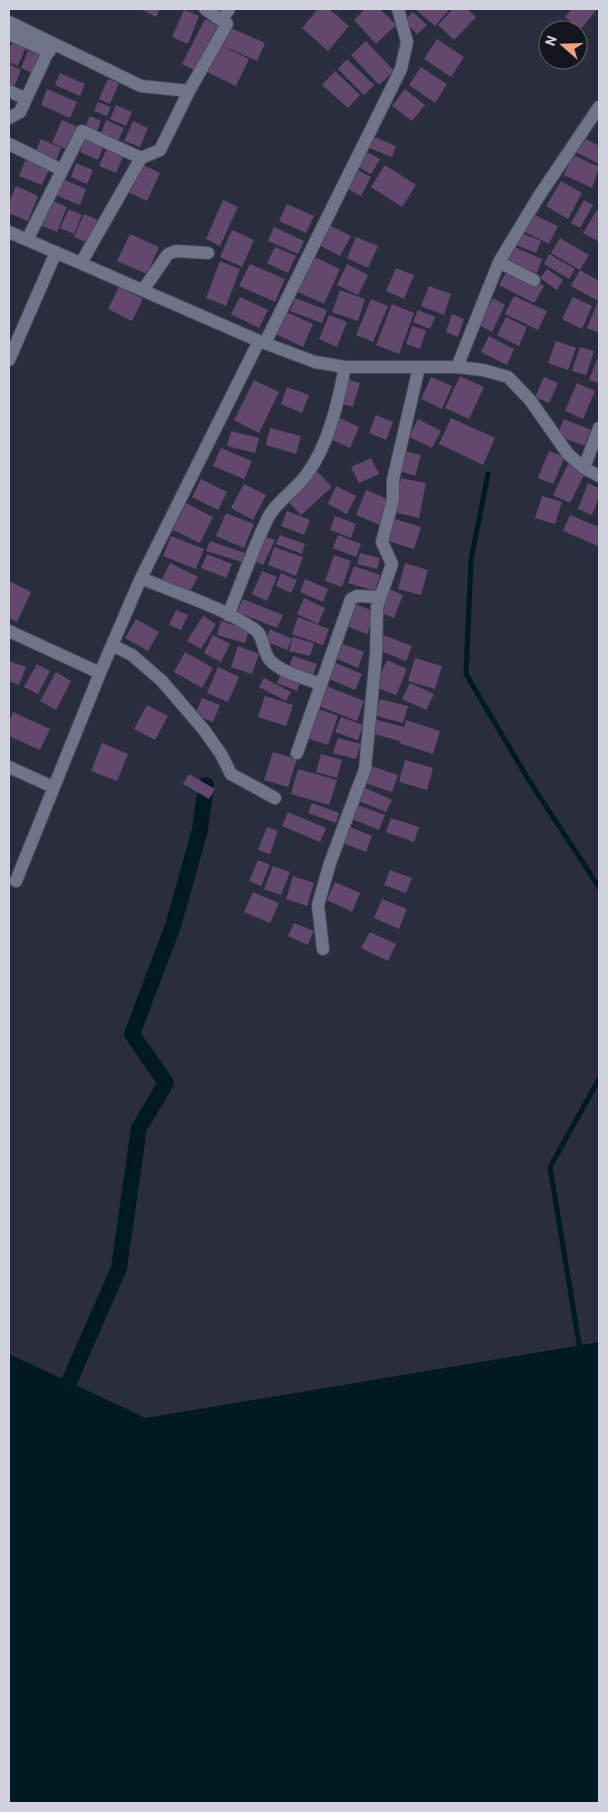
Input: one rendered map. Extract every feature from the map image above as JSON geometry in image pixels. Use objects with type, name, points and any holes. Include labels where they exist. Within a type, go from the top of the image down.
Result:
[{"type":"street","points":[[81,263],[141,158],[160,150],[189,91],[227,24],[205,9]]},
{"type":"street","points":[[222,20],[229,9]]},
{"type":"street","points":[[16,882],[53,787],[141,578],[401,69],[407,42],[402,11]]},
{"type":"street","points":[[9,22],[51,48]]},
{"type":"street","points":[[9,34],[51,48],[141,86],[189,91]]},
{"type":"street","points":[[9,118],[20,112],[51,48]]},
{"type":"street","points":[[9,92],[26,99]]},
{"type":"street","points":[[457,367],[499,262],[539,196],[599,107]]},
{"type":"street","points":[[27,240],[82,130],[141,158]]},
{"type":"street","points":[[9,144],[62,170]]},
{"type":"street","points":[[9,232],[262,342],[315,362],[345,367],[457,367],[482,370],[508,377],[530,400],[568,454],[584,468],[599,476]]},
{"type":"street","points":[[143,290],[168,254],[176,251],[208,253]]},
{"type":"street","points":[[9,360],[56,252]]},
{"type":"street","points":[[499,262],[534,280]]},
{"type":"street","points":[[228,615],[270,516],[280,500],[307,474],[322,444],[339,399],[345,367]]},
{"type":"street","points":[[323,949],[318,905],[330,863],[365,769],[376,655],[375,618],[379,597],[392,564],[382,542],[393,499],[393,480],[419,367]]},
{"type":"street","points":[[584,468],[599,428]]},
{"type":"street","points":[[141,578],[228,615],[258,632],[269,659],[276,665],[320,684]]},
{"type":"street","points":[[297,754],[351,599],[356,596],[379,597]]},
{"type":"street","points":[[9,631],[100,673]]},
{"type":"street","points":[[112,645],[132,654],[157,676],[204,730],[221,754],[231,774],[274,798]]},
{"type":"street","points":[[9,767],[53,787]]},
{"type":"water","points":[[599,1342],[599,1803],[9,1803],[9,1354],[146,1418]]},
{"type":"building","points":[[141,9],[160,9],[156,17]]},
{"type":"building","points":[[318,9],[329,9],[349,26],[328,51],[302,28]]},
{"type":"building","points":[[365,9],[380,9],[396,25],[376,44],[354,20]]},
{"type":"building","points":[[415,9],[450,9],[435,26]]},
{"type":"building","points":[[453,9],[467,9],[476,17],[454,40],[438,25]]},
{"type":"building","points":[[567,9],[597,9],[588,20],[569,20],[565,17],[570,11]]},
{"type":"building","points":[[184,10],[199,16],[188,44],[172,37]]},
{"type":"building","points":[[413,12],[427,25],[417,34],[404,21]]},
{"type":"building","points":[[205,19],[221,27],[198,72],[182,64]]},
{"type":"building","points":[[231,28],[265,43],[257,61],[223,46]]},
{"type":"building","points":[[14,39],[27,45],[18,66],[9,62],[9,50]]},
{"type":"building","points":[[437,39],[464,57],[451,77],[424,59]]},
{"type":"building","points":[[366,41],[394,71],[379,85],[351,55]]},
{"type":"building","points":[[218,44],[249,59],[236,86],[205,71]]},
{"type":"building","points":[[28,51],[39,55],[32,73],[21,68]]},
{"type":"building","points":[[347,59],[374,85],[364,95],[338,69]]},
{"type":"building","points":[[9,64],[21,70],[14,87],[9,85]]},
{"type":"building","points":[[421,67],[447,84],[435,103],[409,85]]},
{"type":"building","points":[[335,71],[360,95],[348,108],[322,85]]},
{"type":"building","points":[[60,73],[85,84],[80,96],[55,85]]},
{"type":"building","points":[[108,79],[119,83],[110,104],[99,99]]},
{"type":"building","points":[[47,89],[77,102],[70,118],[41,105]]},
{"type":"building","points":[[405,89],[425,105],[412,121],[392,106]]},
{"type":"building","points":[[98,102],[111,107],[107,116],[94,111]]},
{"type":"building","points":[[116,105],[132,112],[126,126],[110,119]]},
{"type":"building","points":[[90,116],[101,121],[97,131],[85,127]]},
{"type":"building","points":[[62,120],[78,127],[68,150],[52,143]]},
{"type":"building","points":[[106,120],[124,128],[117,143],[100,136]]},
{"type":"building","points":[[133,121],[148,128],[140,147],[124,141]]},
{"type":"building","points":[[372,136],[396,146],[392,157],[367,147]]},
{"type":"building","points":[[86,137],[104,145],[98,160],[80,152]]},
{"type":"building","points":[[582,137],[599,146],[599,164],[574,151]]},
{"type":"building","points":[[41,139],[61,148],[55,163],[34,154]]},
{"type":"building","points":[[107,148],[124,155],[116,173],[99,166]]},
{"type":"building","points":[[363,150],[380,159],[371,174],[354,165]]},
{"type":"building","points":[[573,155],[599,167],[592,188],[564,175]]},
{"type":"building","points":[[26,159],[49,169],[42,185],[19,176]]},
{"type":"building","points":[[76,163],[93,170],[87,184],[71,177]]},
{"type":"building","points":[[141,164],[160,173],[147,201],[128,192]]},
{"type":"building","points":[[385,165],[416,185],[402,207],[371,187]]},
{"type":"building","points":[[354,168],[371,177],[361,196],[344,187]]},
{"type":"building","points":[[62,179],[86,189],[80,205],[55,195]]},
{"type":"building","points":[[561,181],[582,193],[568,219],[546,206]]},
{"type":"building","points":[[16,186],[38,196],[28,221],[9,213],[9,202]]},
{"type":"building","points":[[51,200],[67,207],[57,232],[40,225]]},
{"type":"building","points":[[223,200],[238,207],[220,246],[206,239]]},
{"type":"building","points":[[584,200],[593,205],[580,228],[571,223]]},
{"type":"building","points":[[287,204],[314,216],[306,233],[279,221]]},
{"type":"building","points":[[69,209],[82,215],[74,234],[60,228]]},
{"type":"building","points":[[597,210],[599,211],[599,242],[583,233]]},
{"type":"building","points":[[84,214],[98,220],[88,243],[74,237]]},
{"type":"building","points":[[532,214],[558,226],[549,244],[523,231]]},
{"type":"building","points":[[329,225],[351,236],[340,256],[319,245]]},
{"type":"building","points":[[274,227],[304,241],[298,254],[268,241]]},
{"type":"building","points":[[232,230],[254,240],[242,267],[220,257]]},
{"type":"building","points":[[519,232],[541,241],[536,253],[514,244]]},
{"type":"building","points":[[130,234],[159,247],[147,274],[117,261]]},
{"type":"building","points":[[356,237],[378,246],[368,268],[347,258]]},
{"type":"building","points":[[560,238],[589,255],[580,270],[551,253]]},
{"type":"building","points":[[512,246],[542,259],[537,273],[506,260]]},
{"type":"building","points":[[275,247],[296,256],[288,273],[267,263]]},
{"type":"building","points":[[549,254],[575,269],[569,279],[544,264]]},
{"type":"building","points":[[312,256],[340,269],[324,304],[296,291]]},
{"type":"building","points":[[220,261],[240,269],[226,306],[206,298]]},
{"type":"building","points":[[250,264],[285,279],[275,302],[239,286]]},
{"type":"building","points":[[347,264],[368,275],[358,295],[337,285]]},
{"type":"building","points":[[509,267],[544,286],[534,303],[499,285]]},
{"type":"building","points":[[396,268],[414,275],[404,299],[386,291]]},
{"type":"building","points":[[547,269],[563,280],[557,290],[540,278]]},
{"type":"building","points":[[580,270],[599,281],[598,301],[571,286]]},
{"type":"building","points":[[429,286],[451,294],[444,315],[421,306]]},
{"type":"building","points":[[119,287],[143,299],[132,321],[108,309]]},
{"type":"building","points":[[340,290],[365,299],[358,321],[332,312]]},
{"type":"building","points":[[514,296],[547,311],[538,330],[505,314]]},
{"type":"building","points":[[240,297],[268,310],[259,328],[231,314]]},
{"type":"building","points":[[573,297],[592,306],[582,329],[562,319]]},
{"type":"building","points":[[295,298],[327,310],[322,323],[290,311]]},
{"type":"building","points":[[493,298],[505,305],[492,332],[479,325]]},
{"type":"building","points":[[371,299],[388,306],[373,342],[356,335]]},
{"type":"building","points":[[599,302],[599,333],[587,328]]},
{"type":"building","points":[[392,304],[414,313],[399,354],[376,345]]},
{"type":"building","points":[[418,310],[435,317],[430,329],[413,322]]},
{"type":"building","points":[[286,312],[313,324],[303,347],[276,334]]},
{"type":"building","points":[[452,314],[464,319],[458,337],[446,332]]},
{"type":"building","points":[[329,315],[347,322],[337,347],[319,339]]},
{"type":"building","points":[[506,317],[527,327],[519,346],[497,335]]},
{"type":"building","points":[[412,326],[426,330],[420,349],[406,344]]},
{"type":"building","points":[[489,336],[514,349],[507,365],[481,352]]},
{"type":"building","points":[[556,341],[576,348],[568,370],[548,363]]},
{"type":"building","points":[[580,347],[594,351],[586,375],[572,371]]},
{"type":"building","points":[[597,359],[599,360],[599,383],[589,380]]},
{"type":"building","points":[[460,376],[484,387],[469,419],[445,408]]},
{"type":"building","points":[[431,377],[452,386],[442,409],[421,399]]},
{"type":"building","points":[[544,377],[558,383],[549,403],[535,397]]},
{"type":"building","points":[[346,379],[360,383],[353,407],[339,403]]},
{"type":"building","points":[[254,380],[279,392],[259,433],[234,420]]},
{"type":"building","points":[[577,383],[595,391],[583,419],[565,411]]},
{"type":"building","points":[[287,387],[309,395],[302,413],[281,404]]},
{"type":"building","points":[[376,415],[393,422],[386,440],[369,433]]},
{"type":"building","points":[[336,416],[359,427],[350,448],[326,437]]},
{"type":"building","points":[[451,418],[495,438],[483,465],[439,444]]},
{"type":"building","points":[[418,419],[441,431],[432,448],[409,437]]},
{"type":"building","points":[[564,419],[591,430],[584,446],[557,435]]},
{"type":"building","points":[[270,428],[301,436],[296,454],[266,445]]},
{"type":"building","points":[[231,431],[259,438],[255,453],[227,446]]},
{"type":"building","points":[[221,448],[252,461],[244,479],[213,466]]},
{"type":"building","points":[[404,451],[421,455],[415,476],[399,471]]},
{"type":"building","points":[[549,451],[565,457],[553,484],[538,478]]},
{"type":"building","points":[[371,458],[379,474],[359,483],[351,467]]},
{"type":"building","points":[[568,464],[585,473],[570,503],[553,495]]},
{"type":"building","points":[[315,469],[332,487],[301,515],[285,498]]},
{"type":"building","points":[[401,478],[426,483],[419,518],[393,512]]},
{"type":"building","points":[[201,479],[227,492],[218,510],[192,497]]},
{"type":"building","points":[[588,483],[599,488],[599,497],[592,515],[578,509]]},
{"type":"building","points":[[244,484],[266,495],[253,520],[231,508]]},
{"type":"building","points":[[336,486],[356,496],[347,514],[328,504]]},
{"type":"building","points":[[366,490],[392,501],[382,526],[356,515]]},
{"type":"building","points":[[542,496],[562,502],[555,524],[535,518]]},
{"type":"building","points":[[186,503],[213,517],[200,543],[173,530]]},
{"type":"building","points":[[287,511],[310,520],[304,535],[281,526]]},
{"type":"building","points":[[226,513],[254,524],[244,548],[216,536]]},
{"type":"building","points":[[570,515],[599,527],[598,546],[563,531]]},
{"type":"building","points":[[335,516],[356,524],[351,538],[330,530]]},
{"type":"building","points":[[395,519],[421,527],[414,549],[388,541]]},
{"type":"building","points":[[280,535],[305,544],[302,554],[276,544]]},
{"type":"building","points":[[338,535],[361,544],[356,557],[333,548]]},
{"type":"building","points":[[171,536],[204,549],[196,569],[163,556]]},
{"type":"building","points":[[264,536],[275,540],[263,565],[253,560]]},
{"type":"building","points":[[210,541],[245,553],[242,562],[206,551]]},
{"type":"building","points":[[274,547],[303,557],[296,576],[268,565]]},
{"type":"building","points":[[360,553],[380,558],[377,569],[357,564]]},
{"type":"building","points":[[207,554],[232,564],[226,578],[201,568]]},
{"type":"building","points":[[334,555],[351,561],[342,587],[325,581]]},
{"type":"building","points":[[170,563],[198,577],[188,595],[161,581]]},
{"type":"building","points":[[405,563],[428,570],[421,595],[398,589]]},
{"type":"building","points":[[354,566],[380,575],[375,591],[348,583]]},
{"type":"building","points":[[262,571],[277,577],[267,601],[252,594]]},
{"type":"building","points":[[281,573],[297,580],[291,593],[276,586]]},
{"type":"building","points":[[305,579],[328,589],[323,602],[300,592]]},
{"type":"building","points":[[9,581],[31,592],[17,622],[9,618]]},
{"type":"building","points":[[387,588],[403,595],[394,618],[378,612]]},
{"type":"building","points":[[304,598],[325,608],[318,624],[297,614]]},
{"type":"building","points":[[243,599],[283,615],[277,628],[237,612]]},
{"type":"building","points":[[350,602],[376,612],[367,634],[341,624]]},
{"type":"building","points":[[176,610],[188,615],[181,630],[169,625]]},
{"type":"building","points":[[203,616],[216,624],[201,649],[187,641]]},
{"type":"building","points":[[298,617],[329,629],[323,645],[292,634]]},
{"type":"building","points":[[136,619],[159,632],[148,651],[125,638]]},
{"type":"building","points":[[221,621],[249,630],[245,643],[217,635]]},
{"type":"building","points":[[270,629],[292,639],[287,650],[265,641]]},
{"type":"building","points":[[213,635],[230,644],[221,662],[204,653]]},
{"type":"building","points":[[383,635],[412,646],[406,661],[378,650]]},
{"type":"building","points":[[293,637],[314,643],[310,656],[289,651]]},
{"type":"building","points":[[341,643],[364,652],[358,668],[335,658]]},
{"type":"building","points":[[238,646],[259,654],[252,674],[231,667]]},
{"type":"building","points":[[185,652],[213,668],[202,688],[174,672]]},
{"type":"building","points":[[293,656],[317,664],[312,678],[288,669]]},
{"type":"building","points":[[415,658],[442,666],[435,689],[408,681]]},
{"type":"building","points":[[387,660],[407,669],[396,695],[375,687]]},
{"type":"building","points":[[9,661],[26,667],[19,685],[9,681]]},
{"type":"building","points":[[331,661],[362,674],[355,690],[325,677]]},
{"type":"building","points":[[37,664],[50,671],[38,694],[24,687]]},
{"type":"building","points":[[218,667],[239,677],[228,702],[207,693]]},
{"type":"building","points":[[282,671],[302,678],[297,691],[277,683]]},
{"type":"building","points":[[56,672],[71,681],[56,710],[40,701]]},
{"type":"building","points":[[264,678],[291,692],[286,701],[259,687]]},
{"type":"building","points":[[410,683],[434,694],[426,710],[402,699]]},
{"type":"building","points":[[324,685],[364,701],[357,721],[316,705]]},
{"type":"building","points":[[265,696],[293,705],[286,726],[258,717]]},
{"type":"building","points":[[202,698],[220,705],[213,722],[195,715]]},
{"type":"building","points":[[380,699],[408,706],[403,723],[376,716]]},
{"type":"building","points":[[147,705],[168,716],[155,740],[134,729]]},
{"type":"building","points":[[313,707],[338,716],[328,745],[303,737]]},
{"type":"building","points":[[13,712],[50,729],[40,750],[9,736],[9,722]]},
{"type":"building","points":[[341,717],[363,725],[358,740],[335,732]]},
{"type":"building","points":[[374,719],[404,727],[406,720],[440,731],[433,754],[399,743],[400,741],[370,733]]},
{"type":"building","points":[[338,738],[361,744],[356,759],[333,753]]},
{"type":"building","points":[[102,743],[128,754],[117,781],[91,771]]},
{"type":"building","points":[[273,752],[297,759],[288,787],[264,780]]},
{"type":"building","points":[[321,754],[342,760],[337,778],[316,772]]},
{"type":"building","points":[[405,760],[433,768],[427,790],[399,782]]},
{"type":"building","points":[[371,766],[398,775],[392,792],[365,783]]},
{"type":"building","points":[[298,769],[337,780],[329,805],[291,794]]},
{"type":"building","points":[[189,774],[215,789],[209,799],[183,784]]},
{"type":"building","points":[[361,786],[392,800],[386,812],[356,800]]},
{"type":"building","points":[[312,803],[339,813],[336,823],[308,813]]},
{"type":"building","points":[[357,805],[385,815],[379,830],[352,819]]},
{"type":"building","points":[[288,812],[326,828],[320,842],[282,826]]},
{"type":"building","points":[[391,818],[419,827],[414,842],[386,832]]},
{"type":"building","points":[[267,827],[278,831],[270,854],[258,850]]},
{"type":"building","points":[[350,827],[372,836],[366,852],[343,843]]},
{"type":"building","points":[[258,860],[270,865],[261,886],[249,881]]},
{"type":"building","points":[[273,866],[290,872],[281,895],[264,889]]},
{"type":"building","points":[[390,870],[412,878],[406,893],[384,885]]},
{"type":"building","points":[[293,876],[314,883],[307,906],[286,899]]},
{"type":"building","points":[[335,882],[360,893],[352,912],[327,900]]},
{"type":"building","points":[[253,892],[279,903],[270,923],[244,912]]},
{"type":"building","points":[[382,899],[407,909],[399,929],[374,918]]},
{"type":"building","points":[[294,923],[314,931],[308,945],[288,936]]},
{"type":"building","points":[[370,932],[396,944],[388,961],[361,948]]},
{"type":"waterway","points":[[488,474],[471,560],[466,674],[530,782],[599,887]]},
{"type":"waterway","points":[[54,1393],[69,1382],[119,1268],[139,1128],[166,1083],[132,1034],[173,926],[200,830],[206,785]]},
{"type":"waterway","points":[[580,1350],[550,1167],[599,1079]]}]
